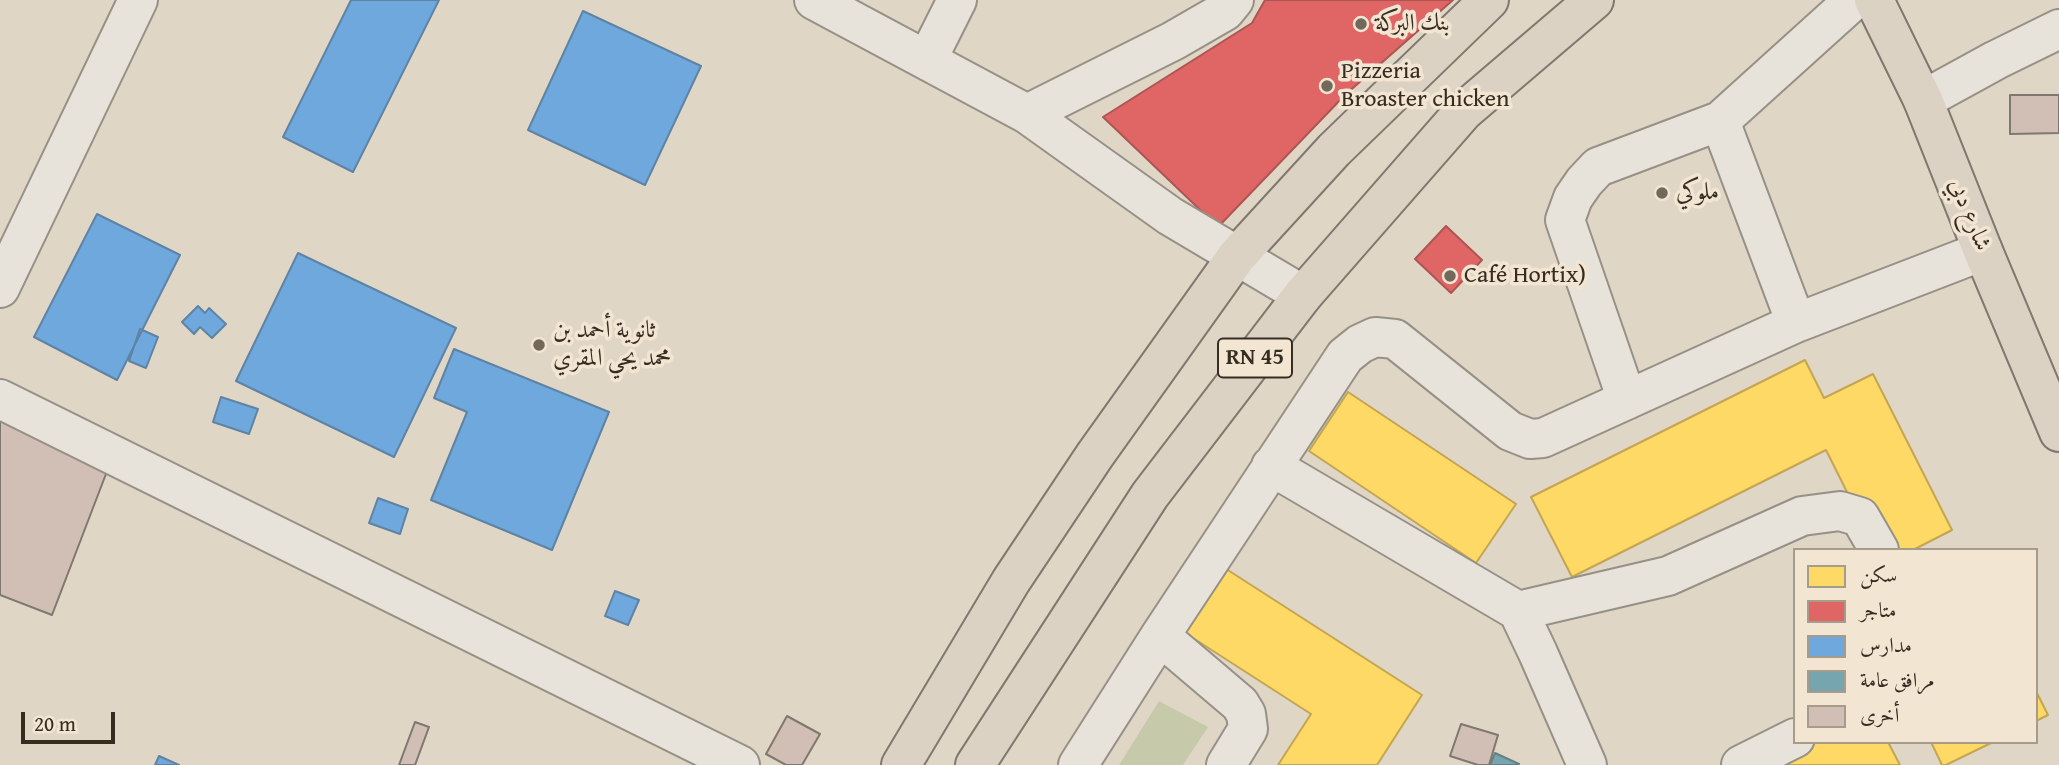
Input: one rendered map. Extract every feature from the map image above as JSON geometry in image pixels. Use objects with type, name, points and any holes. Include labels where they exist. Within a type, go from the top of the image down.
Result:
[{"type":"main road","name":"RN 45","points":[[901,765],[1011,581],[1072,489],[1237,256],[1334,150],[1489,0]]},
{"type":"main road","name":"RN 45","points":[[975,765],[1150,495],[1303,295],[1464,111],[1594,0]]},
{"type":"main road","name":"شارع دبي","points":[[1874,0],[1923,100],[2059,432]]},
{"type":"street","points":[[0,288],[138,0]]},
{"type":"street","points":[[814,0],[1027,114],[1170,216],[1303,295]]},
{"type":"street","points":[[927,60],[957,0]]},
{"type":"street","points":[[1027,114],[1173,41],[1225,11],[1234,0]]},
{"type":"street","points":[[1627,401],[1566,220],[1568,209],[1584,181],[1598,167],[1720,121],[1854,0]]},
{"type":"street","points":[[1923,100],[2059,29]]},
{"type":"street","points":[[1720,121],[1796,323]]},
{"type":"street","points":[[1078,765],[1345,356],[1360,344],[1375,337],[1395,339],[1510,432],[1530,439],[1543,438],[1796,323],[1983,251]]},
{"type":"street","points":[[0,399],[740,765]]},
{"type":"street","points":[[1272,466],[1518,611],[1587,765]]},
{"type":"street","points":[[1518,611],[1668,576],[1802,516],[1840,511],[1860,517],[1877,548]]},
{"type":"street","points":[[1160,636],[1240,704],[1246,714],[1248,729],[1226,765]]},
{"type":"street","points":[[1741,765],[1793,739]]},
{"type":"green space","points":[[1159,701],[1208,727],[1183,765],[1119,765]]},
{"type":"building: سكن","points":[[1805,360],[1824,398],[1873,374],[1952,530],[1917,548],[1875,548],[1826,450],[1572,577],[1531,497]]},
{"type":"building: سكن","points":[[1348,392],[1516,504],[1476,563],[1309,451]]},
{"type":"building: سكن","points":[[1220,565],[1422,695],[1377,765],[1278,765],[1311,714],[1179,629]]},
{"type":"building: سكن","points":[[2038,695],[2048,715],[2038,720]]},
{"type":"building: سكن","points":[[1801,744],[1889,744],[1900,765],[1762,765]]},
{"type":"building: سكن","points":[[1932,744],[1989,744],[1946,765],[1942,765]]},
{"type":"building: متاجر","points":[[1265,0],[1453,0],[1345,95],[1218,227],[1103,117],[1252,23]]},
{"type":"building: متاجر","name":"Café Hortix)","points":[[1446,226],[1482,260],[1451,293],[1415,259]]},
{"type":"building: مدارس","points":[[351,0],[439,0],[353,172],[283,137]]},
{"type":"building: مدارس","points":[[583,11],[701,66],[645,185],[528,130]]},
{"type":"building: مدارس","points":[[97,214],[180,255],[117,380],[34,337]]},
{"type":"building: مدارس","points":[[298,253],[456,328],[394,457],[236,381]]},
{"type":"building: مدارس","points":[[198,306],[205,313],[209,308],[226,324],[212,338],[200,327],[194,334],[182,322]]},
{"type":"building: مدارس","points":[[140,329],[158,337],[146,368],[129,361]]},
{"type":"building: مدارس","points":[[454,349],[609,412],[552,550],[431,500],[467,412],[434,398]]},
{"type":"building: مدارس","points":[[221,397],[258,409],[249,434],[213,422]]},
{"type":"building: مدارس","points":[[378,498],[408,509],[400,534],[369,523]]},
{"type":"building: مدارس","points":[[615,591],[639,600],[628,625],[605,616]]},
{"type":"building: مدارس","points":[[159,756],[179,765],[155,765]]},
{"type":"building: مرافق عامة","points":[[1495,753],[1519,764],[1490,765]]},
{"type":"building: أخرى","points":[[2010,95],[2059,95],[2059,133],[2010,134]]},
{"type":"building: أخرى","points":[[0,409],[114,453],[52,615],[0,595]]},
{"type":"building: أخرى","points":[[787,716],[820,734],[802,765],[786,765],[766,754]]},
{"type":"building: أخرى","points":[[415,722],[429,727],[415,765],[399,765]]},
{"type":"building: أخرى","points":[[1461,724],[1498,735],[1489,765],[1478,765],[1450,756]]},
{"type":"place","name":"بنك البركة","points":[[1361,24]]},
{"type":"place","name":"Pizzeria Broaster chicken","points":[[1327,86]]},
{"type":"place","name":"ملوكي","points":[[1662,193]]},
{"type":"place","name":"Café Hortix)","points":[[1450,276]]},
{"type":"place","name":"ثانوية أحمد بن محمد يحي المقري","points":[[539,345]]}]
